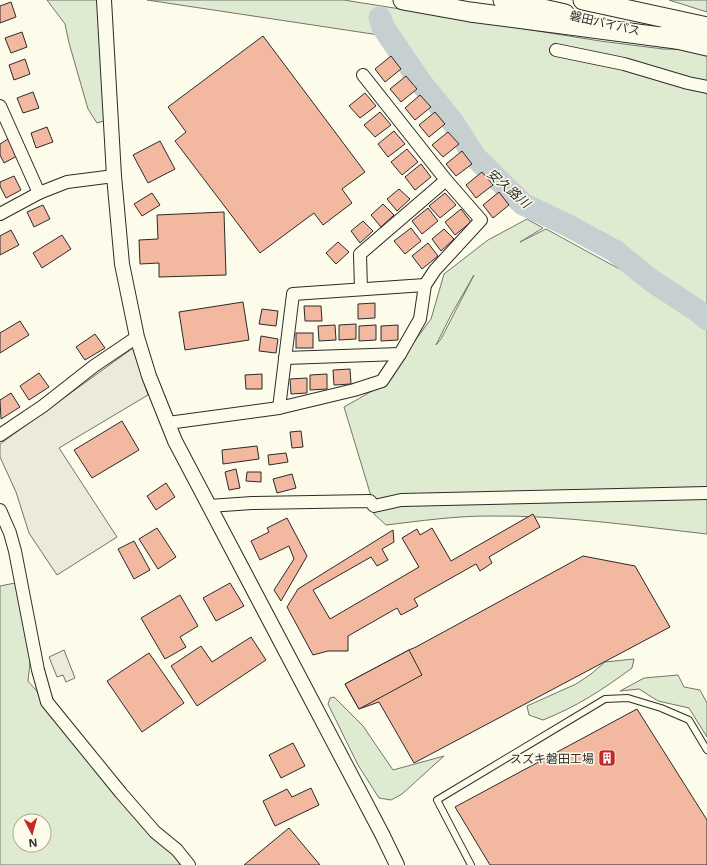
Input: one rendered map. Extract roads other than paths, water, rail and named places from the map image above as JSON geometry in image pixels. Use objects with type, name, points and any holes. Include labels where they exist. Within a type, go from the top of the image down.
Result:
[{"type":"highway","points":[[403,0],[470,12],[678,30]]},
{"type":"highway","name":"磐田バイパス","points":[[503,0],[678,30],[707,27]]},
{"type":"highway","name":"磐田バイパス","points":[[583,0],[678,30],[707,46]]},
{"type":"highway","points":[[604,0],[678,30]]},
{"type":"street","points":[[104,0],[114,176],[122,264],[137,337],[149,376],[176,441],[397,865]]},
{"type":"street","points":[[556,50],[624,64],[688,83],[707,87]]},
{"type":"street","points":[[168,423],[279,408],[354,390],[382,381],[400,354],[420,319],[425,285],[435,270],[481,220],[446,180],[363,75]]},
{"type":"street","points":[[0,106],[39,193]]},
{"type":"street","points":[[0,214],[39,193],[67,182],[114,176]]},
{"type":"street","points":[[361,289],[360,254],[446,180]]},
{"type":"street","points":[[279,408],[293,294],[425,285]]},
{"type":"street","points":[[0,435],[43,406],[94,366],[137,337]]},
{"type":"street","points":[[285,358],[400,354]]},
{"type":"street","points":[[209,506],[252,503],[370,501],[374,506],[401,500],[707,494]]},
{"type":"street","points":[[0,510],[10,533],[15,551],[38,670],[47,702],[121,793],[155,832],[177,850],[189,865]]},
{"type":"lane","points":[[471,865],[437,800],[605,699],[628,698],[661,708],[689,720],[707,750]]},
{"type":"waterway","name":"安久路川","points":[[380,18],[383,27],[421,83],[452,121],[475,157],[523,204],[569,226],[615,251],[652,281],[695,309],[707,319]]},
{"type":"place","name":"スズキ磐田工場","points":[[607,758]]}]
